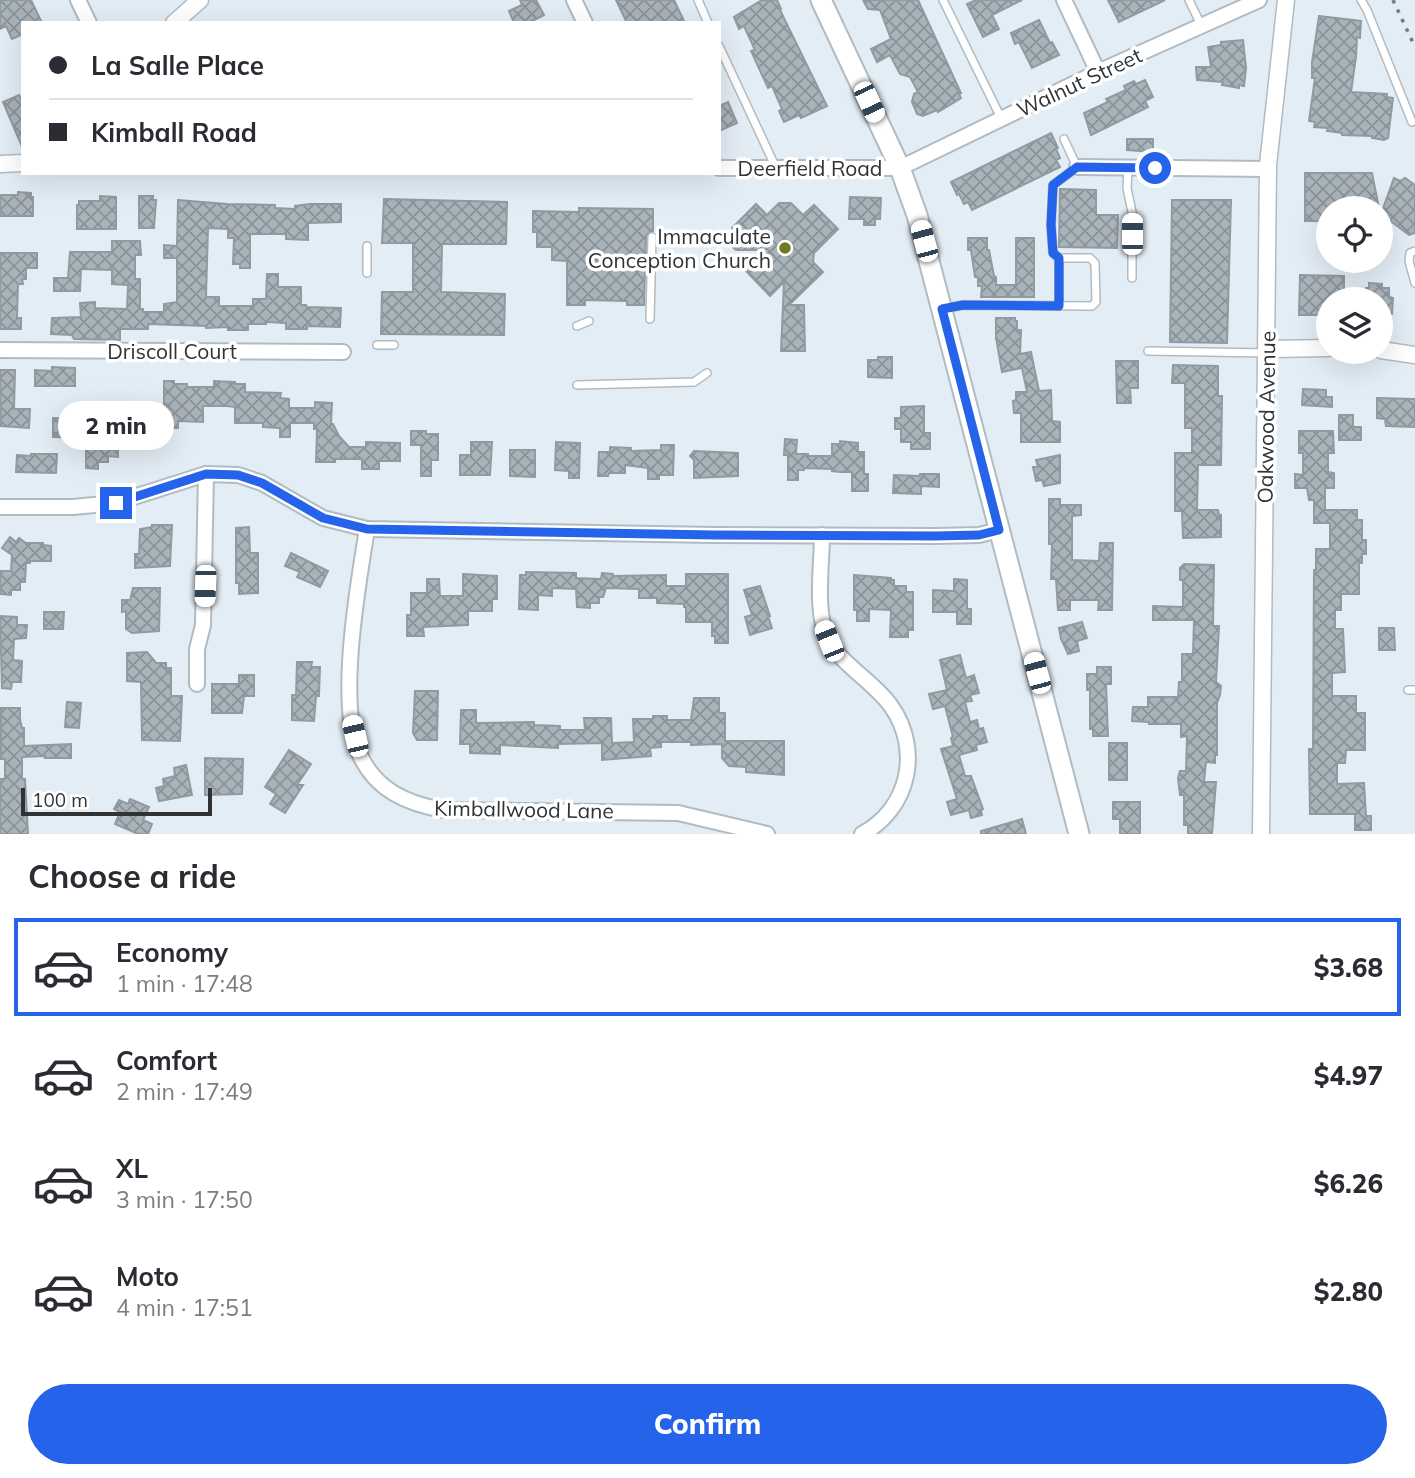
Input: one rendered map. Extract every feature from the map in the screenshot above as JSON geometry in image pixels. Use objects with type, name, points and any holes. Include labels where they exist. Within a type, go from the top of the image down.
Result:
[{"type":"main road","points":[[821,0],[900,168],[917,215],[1079,834]]},
{"type":"street","points":[[78,0],[88,21]]},
{"type":"street","points":[[176,21],[200,0]]},
{"type":"street","points":[[574,0],[583,21]]},
{"type":"street","points":[[1064,0],[1098,72]]},
{"type":"street","name":"Walnut Street","points":[[900,168],[1098,72],[1259,0]]},
{"type":"street","name":"Oakwood Avenue","points":[[1261,834],[1268,169],[1286,0]]},
{"type":"street","points":[[0,164],[21,163]]},
{"type":"street","points":[[1077,167],[1268,169]]},
{"type":"street","name":"Deerfield Road","points":[[721,168],[900,168]]},
{"type":"street","points":[[1267,351],[1316,349]]},
{"type":"street","name":"Driscoll Court","points":[[0,350],[343,352]]},
{"type":"street","points":[[1393,352],[1415,355]]},
{"type":"street","points":[[0,507],[73,508],[116,503],[206,474],[238,475],[262,483],[323,518],[367,529],[822,535],[979,535],[999,530]]},
{"type":"street","points":[[197,684],[197,649],[203,625],[205,590],[206,474]]},
{"type":"street","name":"Kimballwood Lane","points":[[367,529],[351,648],[351,722],[364,763],[387,789],[416,806],[444,810],[678,813],[734,824],[767,834]]},
{"type":"street","points":[[822,535],[821,605],[824,628],[837,651],[892,707],[899,719],[909,763],[906,785],[894,808],[884,819],[862,834]]},
{"type":"lane","points":[[698,0],[707,21]]},
{"type":"lane","points":[[943,0],[1001,119]]},
{"type":"lane","points":[[1189,0],[1201,26]]},
{"type":"lane","points":[[1361,0],[1412,122]]},
{"type":"lane","points":[[721,50],[776,168]]},
{"type":"lane","points":[[942,309],[963,305],[1092,306],[1096,302],[1095,263],[1090,258],[1059,258],[1053,253],[1053,185],[1077,167],[1064,139]]},
{"type":"lane","points":[[1128,167],[1132,212],[1132,278]]},
{"type":"lane","points":[[650,318],[652,237]]},
{"type":"lane","points":[[367,246],[367,274]]},
{"type":"lane","points":[[1415,251],[1410,253],[1409,261],[1415,283]]},
{"type":"lane","points":[[1059,258],[1059,306]]},
{"type":"lane","points":[[578,326],[590,321]]},
{"type":"lane","points":[[377,345],[394,345]]},
{"type":"lane","points":[[1148,351],[1267,351]]},
{"type":"lane","points":[[578,385],[694,382],[707,373]]},
{"type":"building","points":[[0,0],[31,0],[41,21],[21,21],[21,35],[12,39],[6,26],[0,29]]},
{"type":"building","points":[[520,0],[536,0],[544,15],[532,21],[513,21],[509,11],[522,5]]},
{"type":"building","points":[[616,0],[674,0],[684,21],[626,21]]},
{"type":"building","points":[[762,0],[777,0],[827,106],[801,118],[799,115],[784,122],[779,111],[782,109],[772,86],[768,88],[751,51],[755,50],[744,26],[739,29],[734,17]]},
{"type":"building","points":[[863,0],[918,0],[961,98],[938,112],[937,110],[923,116],[917,114],[912,102],[914,94],[918,92],[910,77],[900,74],[890,55],[877,62],[871,49],[891,39],[880,10],[868,9]]},
{"type":"building","points":[[976,0],[1022,0],[992,15],[999,29],[983,37],[967,4]]},
{"type":"building","points":[[1108,0],[1165,0],[1119,22]]},
{"type":"building","points":[[1319,16],[1361,21],[1351,92],[1387,94],[1387,97],[1393,98],[1388,138],[1384,140],[1372,136],[1342,135],[1327,131],[1328,128],[1314,127],[1315,122],[1309,121],[1315,78],[1312,78],[1312,62]]},
{"type":"building","points":[[1039,20],[1059,55],[1032,68],[1019,42],[1015,44],[1011,33]]},
{"type":"building","points":[[1243,40],[1246,68],[1244,86],[1239,85],[1239,88],[1222,85],[1223,82],[1197,80],[1196,67],[1211,67],[1208,47],[1221,45],[1221,42]]},
{"type":"building","points":[[1145,80],[1153,97],[1145,101],[1148,107],[1091,135],[1084,113],[1126,90],[1124,86]]},
{"type":"building","points":[[19,95],[21,100],[21,144],[3,102]]},
{"type":"building","points":[[728,102],[737,123],[721,130],[721,105]]},
{"type":"building","points":[[1051,133],[1058,148],[1056,149],[1060,158],[1056,160],[1060,167],[972,210],[968,202],[964,204],[959,194],[957,195],[951,182]]},
{"type":"building","points":[[1127,139],[1153,139],[1153,152],[1127,150]]},
{"type":"building","points":[[1305,173],[1372,173],[1377,196],[1316,196],[1316,221],[1305,221]]},
{"type":"building","points":[[1394,178],[1400,181],[1405,178],[1415,185],[1415,233],[1409,235],[1393,223],[1393,196],[1388,196]]},
{"type":"building","points":[[1060,189],[1096,190],[1096,215],[1118,215],[1117,248],[1059,247]]},
{"type":"building","points":[[18,192],[31,193],[33,216],[0,216],[0,195],[18,195]]},
{"type":"building","points":[[100,196],[116,197],[116,229],[77,229],[79,201],[100,201]]},
{"type":"building","points":[[139,196],[153,196],[153,200],[156,200],[154,228],[139,228]]},
{"type":"building","points":[[850,197],[881,198],[880,219],[875,219],[875,225],[864,225],[864,219],[849,219]]},
{"type":"building","points":[[384,199],[507,202],[506,244],[442,244],[441,292],[505,294],[504,335],[381,334],[382,292],[413,292],[413,243],[382,243]]},
{"type":"building","points":[[178,200],[275,205],[275,208],[295,209],[295,206],[310,204],[341,204],[341,222],[308,223],[308,240],[286,239],[286,234],[250,234],[250,268],[240,268],[240,264],[233,264],[234,238],[228,238],[228,229],[208,228],[206,297],[219,297],[219,306],[253,306],[253,299],[266,299],[267,274],[278,274],[278,287],[301,287],[301,305],[341,308],[340,327],[307,326],[307,329],[286,329],[286,323],[266,322],[248,324],[248,330],[228,330],[228,327],[148,324],[148,329],[120,329],[120,340],[74,339],[72,335],[51,334],[52,318],[81,317],[80,303],[95,302],[95,308],[127,309],[128,285],[112,284],[112,270],[81,269],[80,291],[54,291],[54,278],[68,278],[70,252],[112,252],[112,241],[140,241],[141,255],[135,255],[135,279],[140,279],[140,309],[143,309],[143,312],[164,312],[164,304],[177,302],[177,258],[164,258],[164,245],[177,246]]},
{"type":"building","points":[[1172,200],[1231,200],[1227,343],[1170,342]]},
{"type":"building","name":"Immaculate Conception Church","points":[[779,203],[791,203],[803,215],[814,205],[838,229],[814,253],[813,262],[823,272],[789,305],[804,305],[805,351],[781,351],[784,282],[770,296],[746,271],[765,250],[736,250],[729,244],[732,228],[756,204],[767,215]]},
{"type":"building","points":[[579,208],[653,209],[653,231],[646,237],[644,305],[627,305],[627,301],[585,300],[585,305],[567,305],[567,261],[552,260],[552,247],[537,247],[537,232],[533,232],[533,211],[579,212]]},
{"type":"building","points":[[968,238],[987,238],[987,250],[996,285],[1016,285],[1016,238],[1034,238],[1034,297],[981,297],[982,286],[978,286],[978,277],[975,277],[971,250],[968,250]]},
{"type":"building","points":[[0,253],[37,253],[37,268],[26,268],[26,279],[22,279],[23,284],[18,284],[17,318],[21,318],[21,329],[0,329]]},
{"type":"building","points":[[1300,275],[1344,276],[1344,287],[1316,287],[1316,315],[1299,315]]},
{"type":"building","points":[[1369,283],[1382,284],[1382,287],[1369,287]]},
{"type":"building","points":[[996,318],[1015,318],[1017,321],[1017,330],[1021,330],[1020,354],[1031,352],[1039,391],[1051,390],[1052,421],[1060,422],[1060,442],[1021,442],[1021,413],[1014,413],[1013,401],[1016,400],[1016,392],[1027,392],[1022,368],[1002,372],[996,338]]},
{"type":"building","points":[[878,357],[892,357],[892,378],[868,377],[868,360],[878,360]]},
{"type":"building","points":[[1116,361],[1138,361],[1138,388],[1130,388],[1131,403],[1117,403]]},
{"type":"building","points":[[1173,365],[1218,366],[1218,396],[1222,396],[1221,465],[1198,465],[1197,510],[1218,510],[1221,515],[1221,537],[1183,538],[1182,511],[1175,511],[1175,453],[1192,453],[1192,428],[1185,428],[1185,383],[1172,383]]},
{"type":"building","points":[[52,367],[75,368],[75,386],[35,386],[35,370],[52,371]]},
{"type":"building","points":[[0,370],[15,370],[14,409],[30,409],[29,428],[1,426]]},
{"type":"building","points":[[164,381],[187,384],[187,387],[214,387],[214,381],[245,384],[245,392],[281,393],[280,398],[289,399],[289,408],[315,408],[315,402],[332,403],[331,424],[349,447],[366,447],[366,442],[400,443],[400,461],[379,461],[379,469],[362,469],[362,459],[316,462],[317,429],[314,429],[314,423],[290,423],[290,437],[280,437],[280,428],[263,427],[263,423],[235,423],[235,407],[203,406],[203,422],[178,421],[178,428],[164,428]]},
{"type":"building","points":[[1303,389],[1326,390],[1326,397],[1332,397],[1332,407],[1302,405]]},
{"type":"building","points":[[1377,398],[1415,399],[1415,427],[1386,426],[1385,419],[1377,418]]},
{"type":"building","points":[[924,406],[924,433],[930,433],[930,449],[911,449],[911,442],[901,442],[901,429],[895,429],[895,418],[901,418],[901,407]]},
{"type":"building","points":[[1339,415],[1353,415],[1353,427],[1361,427],[1361,440],[1339,440]]},
{"type":"building","points":[[53,418],[106,420],[106,434],[118,434],[118,457],[108,456],[108,462],[98,462],[98,469],[86,468],[86,438],[53,437]]},
{"type":"building","points":[[128,419],[153,419],[153,443],[128,443]]},
{"type":"building","points":[[411,431],[438,434],[438,460],[431,460],[431,476],[421,476],[421,445],[411,445]]},
{"type":"building","points":[[1299,431],[1333,431],[1334,453],[1328,453],[1328,472],[1334,473],[1334,488],[1325,488],[1325,510],[1357,510],[1357,520],[1362,520],[1362,540],[1366,540],[1366,554],[1362,554],[1362,563],[1359,563],[1359,594],[1341,594],[1341,610],[1335,610],[1335,629],[1343,629],[1345,672],[1332,673],[1332,696],[1356,696],[1356,713],[1365,713],[1365,750],[1346,750],[1345,763],[1337,763],[1337,784],[1364,783],[1366,816],[1371,816],[1371,830],[1355,830],[1355,814],[1310,814],[1314,570],[1316,549],[1330,549],[1330,523],[1314,523],[1314,500],[1309,500],[1307,488],[1295,488],[1295,474],[1303,475]]},
{"type":"building","points":[[785,439],[797,440],[796,454],[808,456],[832,456],[832,444],[840,444],[840,441],[858,443],[858,452],[864,452],[864,474],[868,474],[868,491],[852,491],[852,472],[832,469],[804,468],[798,470],[798,480],[788,480],[788,455],[784,455]]},
{"type":"building","points":[[471,442],[492,442],[490,475],[460,475],[460,455],[471,455]]},
{"type":"building","points":[[556,442],[580,443],[579,478],[569,478],[569,471],[555,470]]},
{"type":"building","points":[[661,445],[674,445],[673,475],[659,475],[659,479],[648,479],[648,468],[625,465],[625,473],[598,476],[599,452],[610,452],[610,447],[631,448],[631,451],[661,450]]},
{"type":"building","points":[[510,450],[535,450],[535,477],[510,476]]},
{"type":"building","points":[[694,451],[738,453],[738,476],[694,478],[694,460],[690,456]]},
{"type":"building","points":[[57,454],[56,473],[16,472],[17,455]]},
{"type":"building","points":[[1060,455],[1060,483],[1044,486],[1042,480],[1036,481],[1033,467],[1038,467],[1036,460]]},
{"type":"building","points":[[939,474],[939,487],[921,486],[921,494],[893,493],[894,475]]},
{"type":"building","points":[[1049,499],[1060,499],[1060,505],[1081,505],[1081,515],[1072,516],[1072,560],[1099,561],[1100,543],[1113,543],[1112,610],[1098,610],[1099,600],[1070,600],[1070,610],[1058,610],[1056,579],[1051,579]]},
{"type":"building","points":[[152,525],[172,525],[170,566],[135,568],[135,554],[139,554],[140,529]]},
{"type":"building","points":[[249,527],[250,553],[258,553],[258,593],[239,594],[239,583],[236,583],[236,528]]},
{"type":"building","points":[[10,537],[16,542],[19,538],[26,543],[51,546],[51,561],[26,563],[25,582],[20,582],[20,590],[11,590],[11,595],[0,594],[0,571],[11,571],[12,555],[2,548]]},
{"type":"building","points":[[291,553],[328,571],[320,587],[297,577],[300,572],[285,566]]},
{"type":"building","points":[[1184,564],[1214,565],[1213,626],[1219,626],[1216,682],[1221,686],[1217,703],[1217,755],[1215,763],[1206,762],[1204,782],[1216,782],[1212,834],[1188,834],[1188,825],[1184,825],[1184,795],[1180,795],[1178,778],[1180,771],[1186,771],[1187,736],[1181,737],[1181,724],[1132,721],[1133,707],[1148,707],[1148,697],[1178,697],[1179,682],[1182,682],[1182,654],[1193,654],[1194,620],[1153,620],[1153,606],[1183,607],[1180,568]]},
{"type":"building","points":[[526,572],[576,573],[576,578],[601,579],[602,573],[613,576],[666,575],[666,586],[686,586],[686,574],[728,574],[728,643],[715,643],[712,622],[686,622],[684,604],[657,603],[657,598],[639,598],[639,589],[606,588],[603,597],[599,597],[599,603],[590,603],[590,608],[577,607],[576,589],[552,588],[552,596],[538,595],[538,610],[519,609],[520,575],[526,575]]},
{"type":"building","points":[[463,574],[497,576],[497,599],[492,599],[492,611],[468,611],[468,625],[423,627],[424,636],[407,636],[411,593],[427,593],[427,579],[439,579],[440,596],[463,596]]},
{"type":"building","points":[[854,575],[891,578],[894,580],[894,586],[906,586],[906,592],[913,592],[913,630],[908,630],[908,637],[890,637],[891,610],[869,609],[869,621],[857,621],[857,610],[854,610]]},
{"type":"building","points":[[954,579],[967,580],[967,609],[971,609],[971,624],[957,624],[957,612],[933,612],[933,590],[954,591]]},
{"type":"building","points":[[760,586],[772,628],[750,635],[745,617],[752,615],[744,590]]},
{"type":"building","points":[[133,588],[160,588],[159,631],[132,633],[126,629],[126,611],[122,612],[122,600],[130,600]]},
{"type":"building","points":[[44,612],[64,612],[63,629],[44,629]]},
{"type":"building","points":[[0,616],[17,617],[17,625],[27,625],[26,638],[14,639],[13,660],[22,661],[21,682],[12,682],[11,689],[2,688]]},
{"type":"building","points":[[1082,622],[1087,638],[1077,641],[1079,651],[1068,654],[1059,628]]},
{"type":"building","points":[[1379,628],[1394,628],[1395,650],[1379,650]]},
{"type":"building","points":[[147,652],[156,663],[166,663],[166,668],[171,668],[171,696],[182,696],[180,741],[142,740],[141,682],[127,681],[127,653]]},
{"type":"building","points":[[960,655],[966,678],[974,675],[979,693],[970,695],[972,701],[965,702],[970,722],[977,720],[979,729],[983,728],[987,742],[976,745],[977,750],[959,755],[965,776],[971,776],[983,809],[982,815],[971,818],[969,810],[951,815],[947,802],[957,799],[941,749],[953,746],[953,737],[945,706],[933,709],[929,694],[947,690],[940,660]]},
{"type":"building","points":[[297,662],[312,662],[311,667],[320,667],[319,696],[316,696],[314,721],[292,720],[292,695],[296,695]]},
{"type":"building","points":[[1097,667],[1111,667],[1111,684],[1106,684],[1108,736],[1093,736],[1093,729],[1090,729],[1090,690],[1087,690],[1087,674],[1097,674]]},
{"type":"building","points":[[239,675],[254,675],[254,696],[244,696],[242,713],[212,713],[212,684],[239,684]]},
{"type":"building","points":[[415,691],[438,691],[437,740],[417,740],[413,733]]},
{"type":"building","points":[[694,698],[719,698],[719,713],[725,713],[725,741],[784,741],[784,775],[746,772],[746,767],[729,766],[722,758],[722,744],[661,742],[661,747],[650,748],[651,756],[602,760],[602,743],[558,744],[558,748],[500,745],[500,754],[470,753],[470,744],[460,744],[461,710],[476,710],[476,723],[534,722],[534,725],[560,726],[560,730],[585,730],[584,718],[611,718],[612,743],[634,742],[633,719],[667,716],[667,720],[691,720]]},
{"type":"building","points":[[67,702],[81,703],[79,728],[65,727]]},
{"type":"building","points":[[1,708],[20,708],[24,746],[71,744],[71,758],[22,757],[28,834],[0,834],[0,779],[5,779],[5,759],[1,759]]},
{"type":"building","points":[[1109,743],[1127,743],[1127,780],[1109,780]]},
{"type":"building","points":[[289,750],[311,764],[297,785],[303,785],[285,813],[270,804],[276,794],[265,787]]},
{"type":"building","points":[[205,758],[243,759],[242,794],[205,795]]},
{"type":"building","points":[[186,765],[192,795],[159,801],[156,788],[164,786],[163,779],[175,776],[174,768]]},
{"type":"building","points":[[130,799],[149,807],[143,820],[152,824],[148,834],[138,834],[115,824],[120,812],[114,809],[119,800],[128,804]]},
{"type":"building","points":[[1113,802],[1140,802],[1140,834],[1120,834],[1120,819],[1113,819]]},
{"type":"building","points":[[1022,819],[1026,834],[981,834],[981,831]]},
{"type":"railway","points":[[1393,0],[1415,47]]},
{"type":"place","name":"Immaculate Conception Church","points":[[785,248]]},
{"type":"route","points":[[116,503],[206,474],[238,475],[262,483],[323,518],[367,529],[936,536],[979,535],[999,530],[942,309],[963,305],[1059,306],[1059,258],[1053,253],[1051,225],[1053,185],[1077,167],[1155,168]]}]
